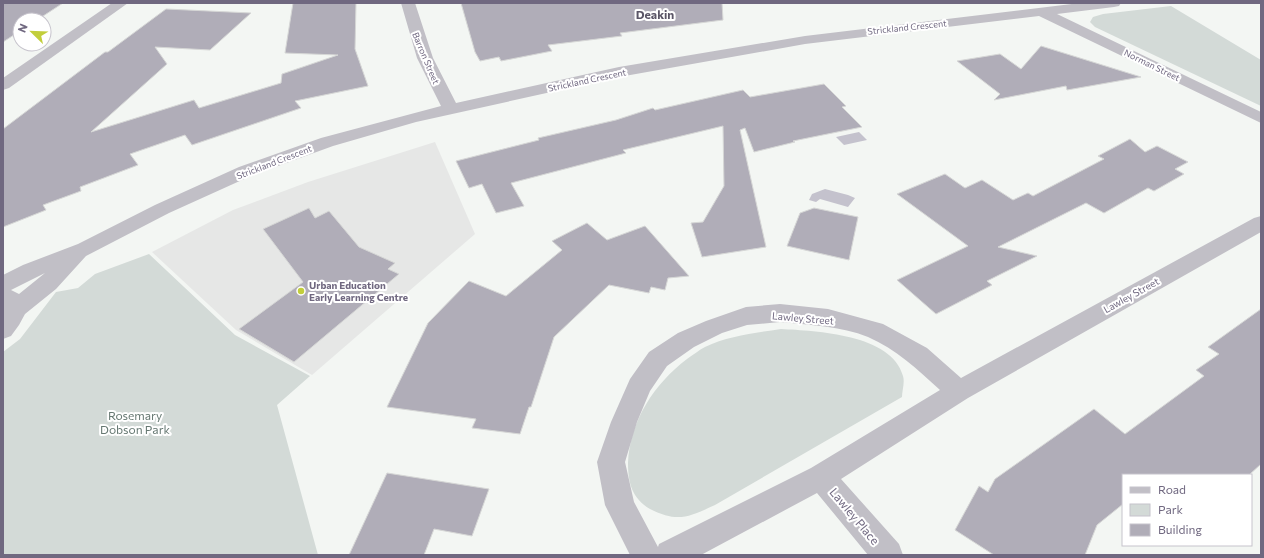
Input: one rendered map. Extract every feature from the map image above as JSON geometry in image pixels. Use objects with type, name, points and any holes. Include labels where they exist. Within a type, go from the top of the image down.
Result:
[{"type":"street","points":[[3,86],[121,3]]},
{"type":"street","name":"Barron Street","points":[[408,3],[414,30],[437,85],[451,109]]},
{"type":"street","name":"Strickland Crescent","points":[[3,284],[84,249],[162,209],[246,171],[327,142],[412,118],[619,72],[805,40],[1114,3]]},
{"type":"street","name":"Norman Street","points":[[1042,12],[1261,118]]},
{"type":"street","name":"Lawley Street","points":[[670,555],[821,477],[959,391],[1261,223]]},
{"type":"street","name":"Strickland Crescent","points":[[9,302],[48,283],[84,249]]},
{"type":"street","points":[[3,330],[11,322],[9,302]]},
{"type":"street","name":"Lawley Street","points":[[646,555],[620,505],[611,462],[624,422],[639,386],[658,359],[686,340],[714,327],[746,316],[780,313],[828,318],[875,330],[918,355],[959,391]]},
{"type":"street","name":"Lawley Place","points":[[821,477],[888,555]]},
{"type":"shaded area","points":[[859,132],[867,140],[844,145],[836,137]]},
{"type":"shaded area","name":"Urban Education Early Learning Centre","points":[[435,142],[475,234],[312,375],[236,330],[152,252],[233,210],[308,182]]},
{"type":"shaded area","points":[[825,189],[855,198],[848,207],[820,199],[816,202],[809,200],[812,194]]},
{"type":"green space","points":[[1171,6],[1261,60],[1261,106],[1095,27],[1090,22],[1093,17],[1103,14]]},
{"type":"green space","name":"Rosemary Dobson Park","points":[[149,254],[235,335],[310,376],[277,405],[318,555],[3,555],[3,352],[20,339],[56,292],[78,288],[95,274]]},
{"type":"green space","points":[[781,329],[813,331],[851,338],[869,343],[884,351],[896,362],[904,378],[902,397],[715,505],[698,513],[683,517],[668,516],[644,505],[632,489],[628,463],[633,433],[639,418],[654,392],[675,369],[705,347],[732,338]]},
{"type":"building","points":[[3,3],[63,3],[49,12],[12,12],[12,36],[3,42]]},
{"type":"building","points":[[293,3],[356,3],[355,49],[368,86],[295,101],[301,108],[192,145],[185,135],[130,154],[138,165],[80,187],[81,191],[43,205],[46,210],[3,227],[3,129],[105,52],[108,52],[166,9],[251,13],[210,50],[155,47],[167,64],[91,132],[194,100],[199,108],[281,83],[282,74],[338,55],[285,53]]},
{"type":"building","points":[[461,3],[722,3],[723,20],[620,33],[622,36],[548,45],[552,51],[501,61],[499,57],[480,61],[475,52]]},
{"type":"building","points":[[1041,46],[1141,77],[1067,90],[1066,86],[994,100],[1000,94],[957,61],[1000,54],[1021,69]]},
{"type":"building","points":[[824,84],[846,106],[842,107],[862,127],[793,141],[795,142],[754,152],[745,128],[740,130],[766,247],[702,257],[691,223],[703,222],[724,186],[723,126],[623,150],[626,153],[511,183],[524,206],[496,213],[482,184],[469,188],[456,161],[539,140],[538,138],[616,120],[653,108],[655,110],[743,90],[750,97]]},
{"type":"building","points":[[1130,139],[1145,152],[1157,146],[1188,162],[1175,169],[1184,174],[1154,191],[1148,188],[1104,213],[1086,203],[998,247],[1037,256],[987,281],[992,285],[936,314],[897,280],[968,246],[897,194],[945,174],[965,188],[982,180],[1013,200],[1028,193],[1033,196],[1104,159],[1098,156]]},
{"type":"building","points":[[309,208],[315,218],[329,211],[359,247],[395,263],[388,269],[399,274],[294,362],[239,329],[303,282],[263,229]]},
{"type":"building","points":[[814,208],[858,217],[849,260],[787,246],[800,213]]},
{"type":"building","points":[[587,223],[607,240],[645,226],[689,276],[668,278],[665,290],[651,287],[649,293],[609,285],[554,337],[531,407],[529,407],[520,434],[472,428],[476,419],[387,407],[428,323],[469,281],[506,296],[562,250],[552,241]]},
{"type":"building","points":[[1261,309],[1261,464],[1250,474],[1122,474],[1122,505],[1097,525],[1085,555],[994,555],[955,530],[979,486],[988,492],[995,479],[1094,409],[1125,434],[1204,376],[1196,370],[1219,354],[1208,347]]},
{"type":"building","points":[[387,473],[489,489],[472,536],[434,529],[424,555],[349,555]]},
{"type":"place","name":"Urban Education Early Learning Centre","points":[[301,291]]},
{"type":"district","name":"Deakin","points":[[655,14]]}]
